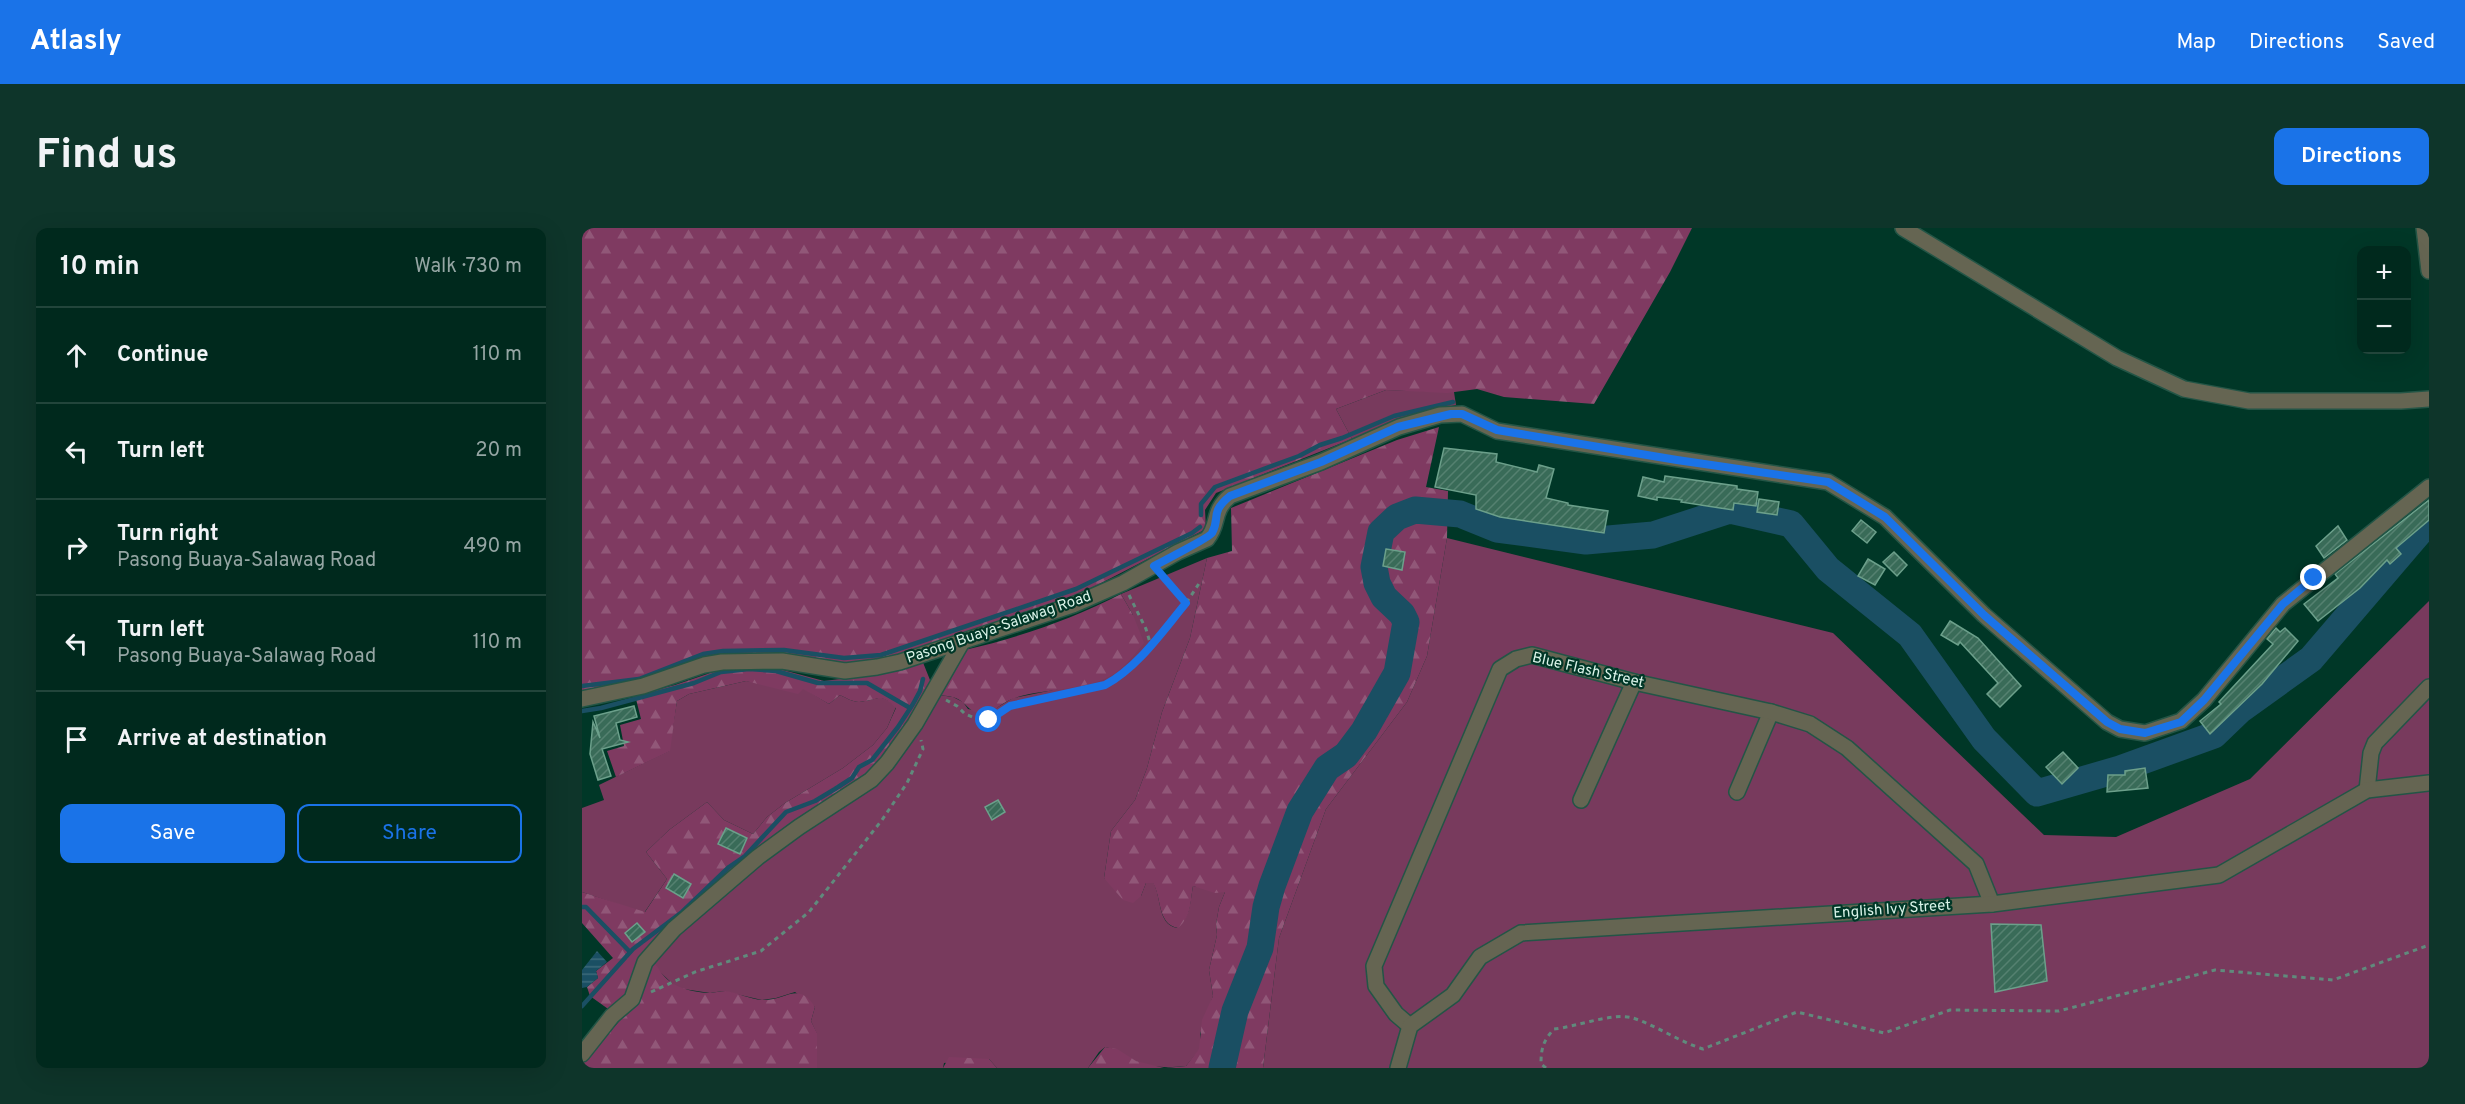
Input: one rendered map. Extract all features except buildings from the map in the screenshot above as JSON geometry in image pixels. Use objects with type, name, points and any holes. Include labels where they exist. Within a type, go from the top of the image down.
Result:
[{"type":"street","points":[[1903,228],[2117,358],[2184,389],[2249,401],[2429,399]]},
{"type":"street","points":[[2424,228],[2429,271]]},
{"type":"street","name":"Pasong Buaya-Salawag Road","points":[[582,699],[643,686],[704,665],[722,662],[782,661],[834,670],[859,670],[900,662],[962,642],[1073,605],[1122,583],[1207,539],[1212,533],[1219,507],[1230,496],[1310,466],[1398,427],[1440,415],[1462,414],[1497,430],[1828,482],[1885,517],[1984,615],[2107,722],[2120,729],[2145,733],[2181,722],[2204,700],[2283,604],[2429,487]]},
{"type":"street","points":[[582,1054],[612,1016],[632,999],[645,962],[674,928],[758,857],[798,827],[871,780],[887,764],[915,724],[962,642]]},
{"type":"street","name":"Blue Flash Street","points":[[1410,1026],[1396,1014],[1376,986],[1374,966],[1500,669],[1516,659],[1532,655],[1634,682],[1771,712],[1810,724],[1846,748],[1976,864],[1992,904]]},
{"type":"street","points":[[1581,800],[1634,682]]},
{"type":"street","points":[[2367,790],[2371,753],[2375,744],[2429,687]]},
{"type":"street","points":[[1737,792],[1771,712]]},
{"type":"street","name":"English Ivy Street","points":[[1410,1026],[1452,995],[1480,957],[1521,933],[1992,904],[2219,875],[2367,790],[2429,783]]},
{"type":"street","points":[[1398,1068],[1410,1026]]},
{"type":"path","points":[[1154,566],[1186,603]]},
{"type":"path","points":[[930,699],[947,700],[965,714],[976,719],[989,720],[1010,706],[1105,685],[1116,679],[1133,664],[1186,603],[1200,582]]},
{"type":"path","points":[[1122,583],[1146,629],[1150,645]]},
{"type":"path","points":[[632,999],[703,969],[761,951],[809,912],[882,820],[907,783],[923,749],[915,724]]},
{"type":"path","points":[[1546,1068],[1541,1064],[1541,1051],[1546,1038],[1554,1029],[1573,1027],[1602,1019],[1631,1017],[1702,1049],[1797,1012],[1884,1033],[1950,1010],[2059,1011],[2215,970],[2333,980],[2429,945]]},
{"type":"shaded area","points":[[1386,390],[1454,392],[1456,405],[1401,418],[1352,439],[1336,409]]},
{"type":"shaded area","points":[[1447,538],[1833,633],[2044,835],[2116,837],[2250,779],[2429,601],[2429,1068],[1263,1068],[1279,938],[1326,809],[1407,702],[1427,656]]},
{"type":"shaded area","points":[[1207,558],[1190,638],[1162,712],[1147,768],[1135,800],[1111,831],[1104,878],[1141,896],[1146,883],[1153,882],[1163,916],[1171,926],[1177,928],[1187,914],[1193,886],[1225,892],[1219,907],[1217,935],[1209,970],[1213,996],[1200,1034],[1200,1049],[1186,1066],[1147,1065],[1105,1047],[1088,1068],[997,1068],[989,1059],[944,1063],[943,1068],[817,1068],[817,1034],[811,1021],[815,1007],[795,992],[762,1000],[723,991],[710,993],[677,988],[658,970],[653,958],[939,695],[953,697],[963,702],[968,709],[988,713],[1013,698],[1078,685],[1133,615],[1121,594]]},
{"type":"shaded area","points":[[746,681],[803,688],[829,704],[840,695],[857,702],[883,698],[896,707],[887,728],[873,745],[843,768],[785,803],[767,817],[753,834],[724,820],[707,802],[669,830],[646,852],[667,879],[644,913],[582,892],[582,808],[604,800],[599,785],[669,751],[677,701],[689,694]]},
{"type":"green space","points":[[582,228],[1692,228],[1670,272],[1594,404],[1504,397],[1477,389],[1447,393],[1386,390],[1336,409],[1352,439],[1216,493],[1205,510],[1206,529],[1078,595],[875,662],[856,665],[810,661],[665,673],[582,693]]},
{"type":"green space","points":[[1439,427],[1426,487],[1448,491],[1447,538],[1427,656],[1407,702],[1326,809],[1279,938],[1263,1068],[1166,1068],[1186,1066],[1199,1049],[1202,1020],[1213,996],[1209,970],[1217,935],[1219,907],[1225,892],[1215,893],[1193,886],[1188,914],[1178,928],[1171,926],[1163,916],[1153,883],[1146,883],[1141,896],[1133,903],[1123,900],[1104,878],[1111,831],[1135,800],[1147,768],[1162,712],[1190,638],[1207,558],[1232,551],[1231,508],[1397,440]]},
{"type":"green space","points":[[1121,594],[1133,615],[1144,643],[1129,661],[1108,677],[1082,686],[1024,695],[984,713],[974,711],[956,698],[939,695],[965,650],[1044,627]]},
{"type":"green space","points":[[922,660],[932,685],[888,751],[869,774],[685,915],[629,993],[611,1011],[590,996],[587,987],[598,978],[596,971],[613,958],[582,923],[582,892],[645,912],[667,879],[646,852],[669,830],[707,802],[724,820],[753,834],[767,817],[785,803],[843,768],[873,745],[887,728],[896,708],[886,700],[879,698],[857,702],[840,695],[829,704],[803,689],[798,694],[746,681],[689,694],[677,701],[670,751],[616,777],[607,751],[624,746],[620,725],[641,719],[635,695],[675,685],[725,668],[768,666],[824,681],[881,674]]},
{"type":"green space","points":[[653,958],[668,980],[689,990],[707,993],[726,991],[762,1000],[797,993],[809,999],[815,1007],[811,1021],[817,1033],[817,1068],[582,1068],[582,1063],[632,1007]]},
{"type":"green space","points":[[1105,1047],[1117,1049],[1136,1061],[1164,1068],[1088,1068]]},
{"type":"green space","points":[[949,1057],[989,1059],[997,1068],[943,1068]]},
{"type":"water","points":[[597,951],[607,962],[596,971],[598,978],[587,987],[582,988],[582,970]]},
{"type":"waterway","points":[[1201,515],[1201,504],[1215,487],[1299,456],[1320,445],[1394,416],[1453,402]]},
{"type":"waterway","points":[[1222,1068],[1235,1011],[1260,948],[1266,907],[1272,886],[1300,811],[1327,768],[1346,755],[1364,731],[1397,673],[1406,622],[1402,614],[1384,597],[1377,583],[1374,567],[1381,532],[1397,517],[1415,510],[1460,514],[1497,529],[1586,541],[1653,535],[1730,510],[1791,524],[1828,569],[1910,635],[1984,739],[2037,793],[2120,769],[2214,735],[2240,710],[2311,659],[2429,521]]},
{"type":"waterway","points":[[582,686],[639,679],[703,654],[723,651],[784,650],[844,658],[881,655],[1076,589],[1200,527]]},
{"type":"waterway","points":[[582,711],[694,683],[721,672],[749,669],[776,671],[818,683],[867,683],[910,708]]},
{"type":"waterway","points":[[582,1006],[633,949],[682,912],[729,867],[745,856],[786,812],[815,801],[835,789],[852,778],[859,767],[872,760],[913,704],[923,679]]},
{"type":"waterway","points":[[582,907],[586,907],[630,952]]},
{"type":"route","points":[[989,720],[1010,706],[1105,685],[1116,679],[1133,664],[1186,603],[1154,566],[1207,539],[1212,533],[1219,507],[1230,496],[1278,480],[1398,427],[1440,415],[1462,414],[1497,430],[1828,482],[1885,517],[1984,615],[2107,722],[2120,729],[2145,733],[2181,722],[2204,700],[2283,604],[2314,578]]}]
